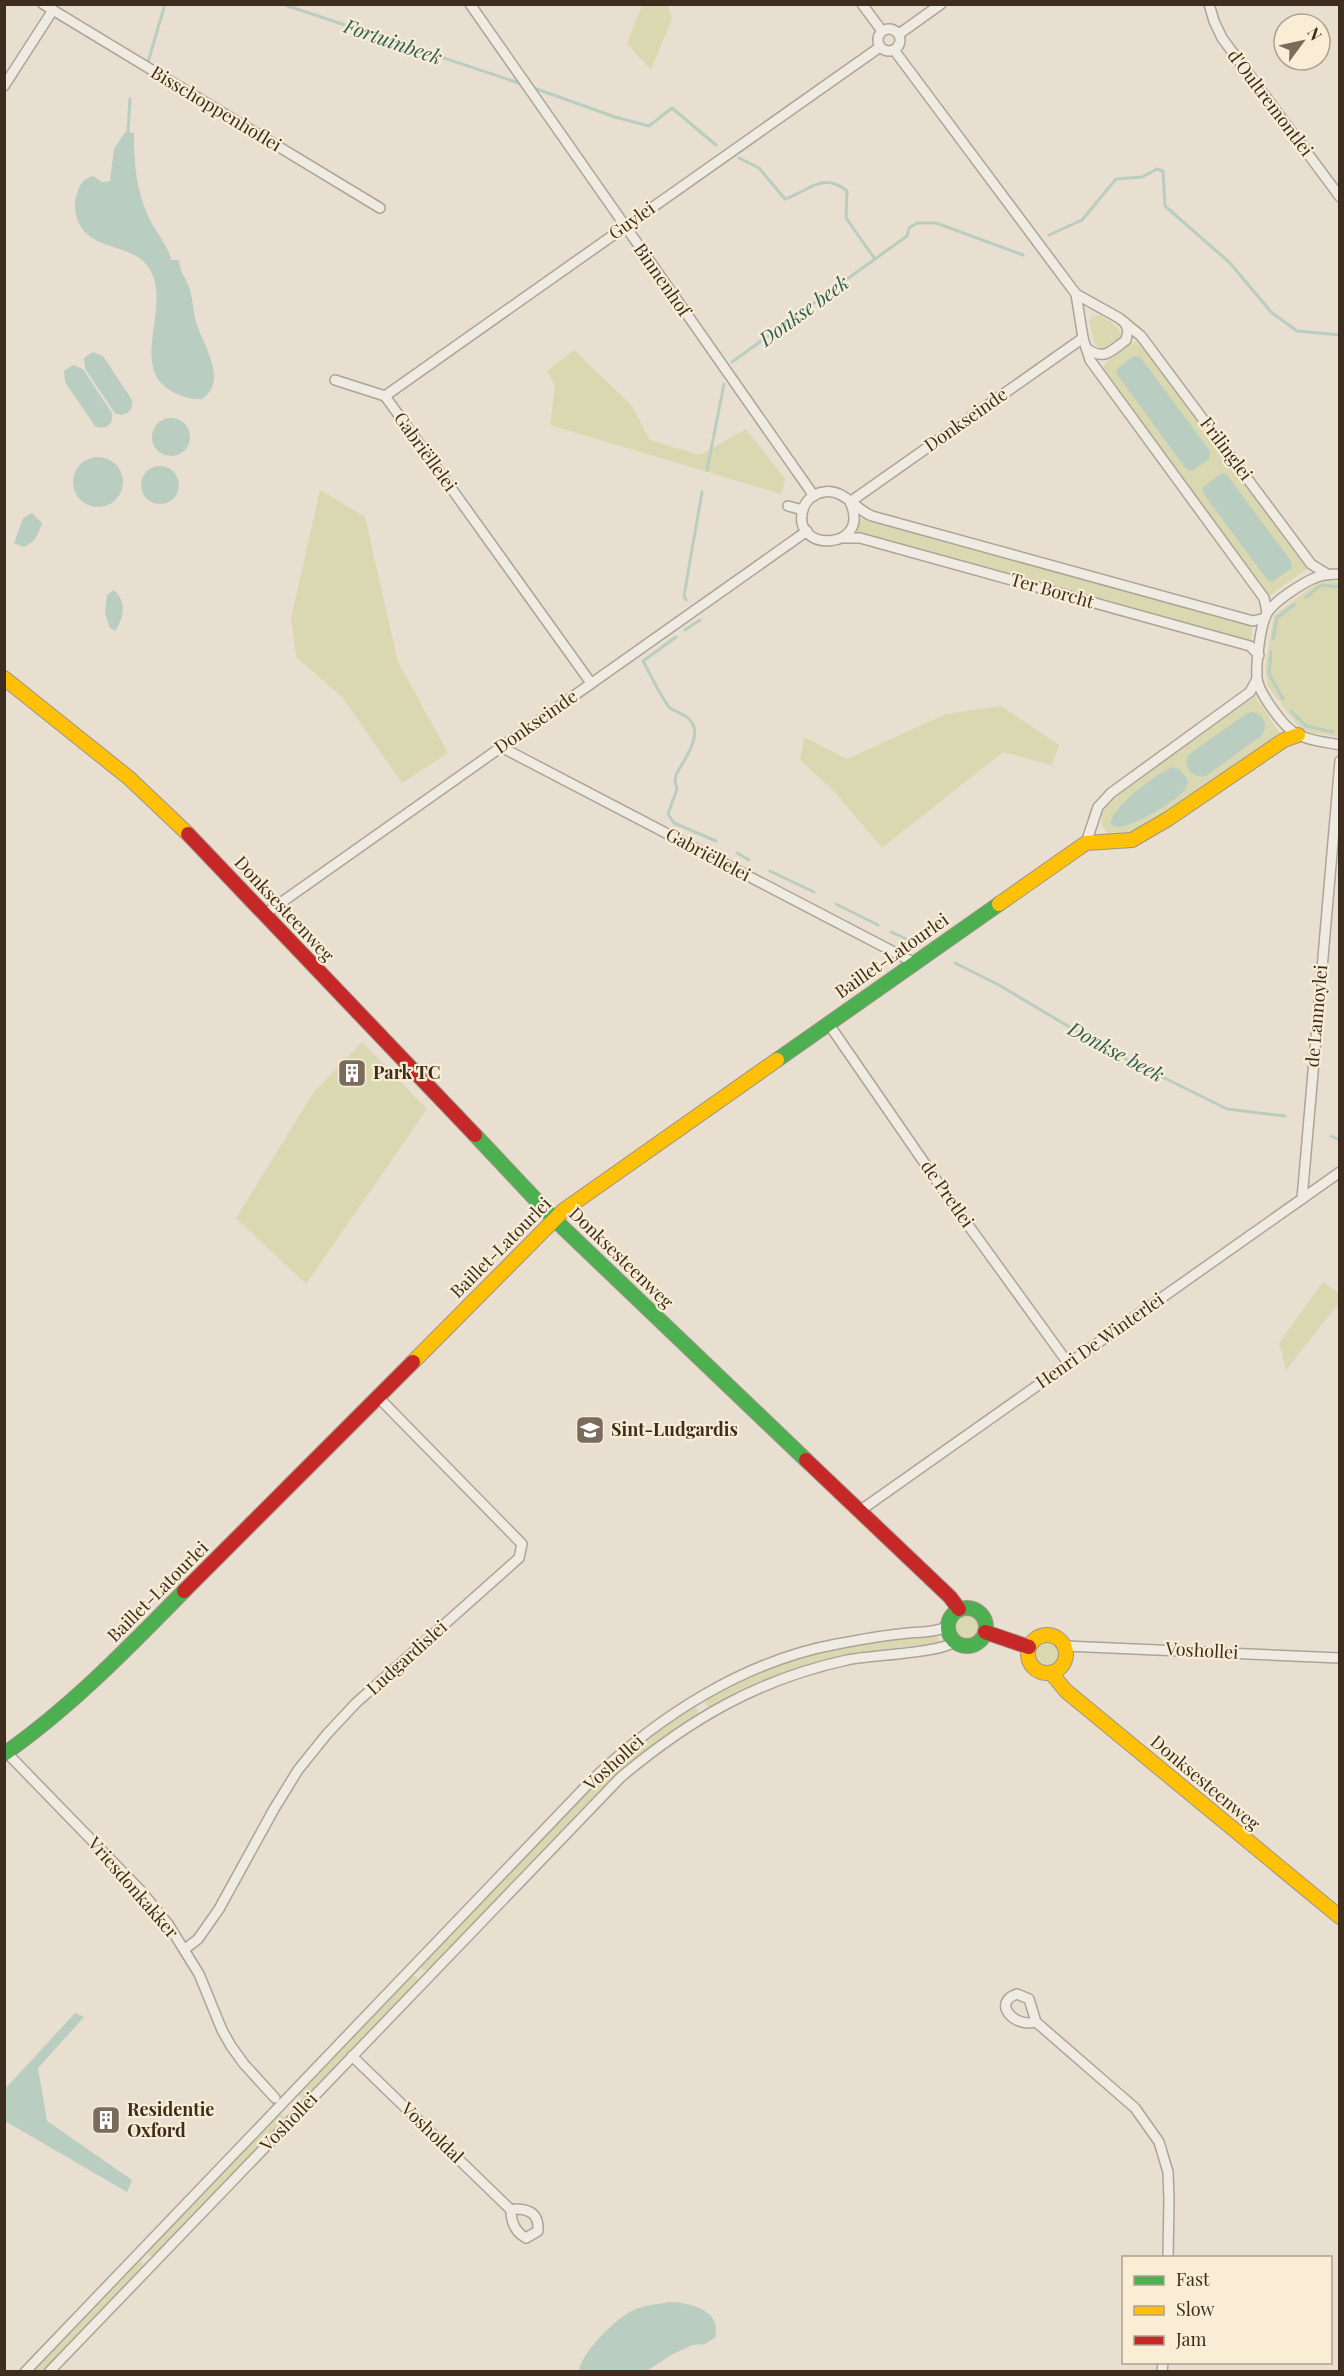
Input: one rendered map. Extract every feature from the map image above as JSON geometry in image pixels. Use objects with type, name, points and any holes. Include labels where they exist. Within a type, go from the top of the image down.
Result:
[{"type":"street","name":"Bisschoppenhoflei","points":[[43,4],[380,208]]},
{"type":"street","name":"Binnenhof","points":[[470,4],[814,496]]},
{"type":"street","points":[[862,4],[882,31]]},
{"type":"street","points":[[898,34],[941,4]]},
{"type":"street","name":"d'Oultremontlei","points":[[1209,4],[1222,38],[1340,197]]},
{"type":"street","points":[[4,87],[52,10]]},
{"type":"street","points":[[892,30],[898,34],[900,44],[894,50],[886,51],[880,47],[878,38],[882,31],[892,30]]},
{"type":"street","name":"Guylei","points":[[385,396],[880,47]]},
{"type":"street","name":"Frilinglei","points":[[894,50],[1076,294],[1125,323],[1141,336],[1311,564],[1327,574]]},
{"type":"street","name":"Frilinglei","points":[[1076,294],[1083,338],[1098,372],[1264,598],[1266,615]]},
{"type":"street","points":[[1086,348],[1100,355],[1108,354],[1126,340],[1128,330],[1125,323]]},
{"type":"street","name":"Donkseinde","points":[[850,502],[1083,338]]},
{"type":"street","points":[[335,380],[385,396]]},
{"type":"street","name":"Gabriëllelei","points":[[385,396],[591,683]]},
{"type":"street","points":[[824,492],[836,492],[850,502],[854,518],[849,532],[842,538],[823,542],[807,531],[802,517],[803,510],[814,496],[824,492]]},
{"type":"street","name":"Ter Borcht","points":[[850,502],[864,513],[884,520],[1253,621],[1266,615]]},
{"type":"street","points":[[788,506],[803,510]]},
{"type":"street","name":"Donkseinde","points":[[265,914],[807,531]]},
{"type":"street","name":"Ter Borcht","points":[[842,538],[860,538],[1250,646],[1258,655]]},
{"type":"street","points":[[1298,735],[1284,740],[1168,819],[1132,840],[1086,843],[1098,807],[1103,801],[1130,778],[1250,692],[1257,679],[1258,655],[1266,615],[1294,590],[1318,576],[1340,574]]},
{"type":"street","name":"Donksesteenweg","points":[[4,678],[129,778],[208,853],[555,1221],[861,1510],[950,1597],[958,1610]]},
{"type":"street","points":[[1257,679],[1274,710],[1290,730],[1298,735],[1340,745]]},
{"type":"street","name":"Gabriëllelei","points":[[501,747],[915,963]]},
{"type":"street","name":"de Lannoylei","points":[[1302,1199],[1340,761]]},
{"type":"street","name":"Baillet-Latourlei","points":[[6,1753],[41,1728],[83,1692],[564,1210],[1086,843]]},
{"type":"street","name":"de Pretlei","points":[[828,1023],[950,1200],[1068,1363]]},
{"type":"street","name":"Henri De Winterlei","points":[[861,1510],[1340,1172]]},
{"type":"street","name":"Ludgardislei","points":[[186,1949],[198,1939],[219,1909],[298,1770],[327,1734],[356,1703],[519,1558],[522,1544],[378,1397]]},
{"type":"street","points":[[969,1608],[977,1611],[985,1622],[985,1632],[974,1644],[964,1646],[954,1642],[948,1631],[948,1623],[958,1610],[969,1608]]},
{"type":"street","name":"Voshollei","points":[[25,2372],[414,1966],[631,1744],[698,1699],[748,1673],[833,1644],[884,1635],[940,1629],[948,1623]]},
{"type":"street","points":[[985,1632],[1029,1647],[1035,1639],[1049,1635],[1058,1639],[1065,1646],[1065,1661],[1058,1670],[1051,1673]]},
{"type":"street","name":"Voshollei","points":[[49,2372],[621,1777],[651,1752],[706,1714],[769,1684],[818,1667],[884,1653],[944,1648],[954,1642]]},
{"type":"street","name":"Voshollei","points":[[1065,1646],[1340,1658]]},
{"type":"street","name":"Donksesteenweg","points":[[1029,1647],[1028,1656],[1034,1668],[1042,1673],[1051,1673],[1065,1691],[1340,1917]]},
{"type":"street","points":[[698,1699],[706,1714]]},
{"type":"street","name":"Vriesdonkakker","points":[[6,1753],[141,1892],[168,1924],[186,1949],[199,1974],[231,2046],[275,2098]]},
{"type":"street","points":[[414,1966],[426,1978]]},
{"type":"street","points":[[1036,2022],[1135,2108],[1159,2142],[1168,2172],[1168,2256]]},
{"type":"street","name":"Vosholdal","points":[[352,2056],[511,2210]]},
{"type":"street","points":[[140,2252],[153,2265]]},
{"type":"shaded area","points":[[642,5],[668,5],[672,19],[651,69],[627,44]]},
{"type":"shaded area","points":[[125,132],[134,133],[137,176],[145,208],[171,260],[179,260],[190,290],[196,322],[212,362],[213,383],[210,391],[202,399],[186,397],[171,391],[159,380],[153,366],[151,351],[157,299],[155,283],[149,268],[132,254],[90,237],[76,215],[76,198],[83,181],[93,176],[102,182],[110,181],[114,149]]},
{"type":"shaded area","points":[[1100,315],[1117,327],[1121,335],[1116,343],[1103,351],[1095,345],[1089,321],[1093,316]]},
{"type":"shaded area","points":[[1137,341],[1143,345],[1306,567],[1307,569],[1269,596],[1103,371],[1111,357],[1127,345]]},
{"type":"shaded area","points":[[574,350],[632,406],[650,440],[700,455],[746,429],[785,479],[781,494],[550,425],[555,386],[547,371]]},
{"type":"shaded area","points":[[93,352],[103,356],[132,400],[132,407],[125,414],[115,413],[85,369],[84,358]]},
{"type":"shaded area","points":[[1134,356],[1140,357],[1210,451],[1209,459],[1192,471],[1186,469],[1116,373],[1118,368]]},
{"type":"shaded area","points":[[73,365],[83,369],[112,413],[112,420],[105,427],[95,426],[65,382],[64,371]]},
{"type":"shaded area","points":[[171,418],[185,423],[190,437],[185,451],[171,456],[157,451],[152,437],[157,423]]},
{"type":"shaded area","points":[[93,457],[103,457],[116,464],[123,477],[123,487],[116,500],[103,507],[93,507],[84,503],[77,496],[73,487],[73,477],[77,468],[84,461]]},
{"type":"shaded area","points":[[160,466],[173,472],[179,485],[173,498],[160,504],[147,498],[141,485],[147,472]]},
{"type":"shaded area","points":[[1222,473],[1227,475],[1291,561],[1292,568],[1272,582],[1268,581],[1203,493],[1202,488]]},
{"type":"shaded area","points":[[320,490],[365,517],[398,662],[448,753],[402,783],[342,697],[296,657],[291,618]]},
{"type":"shaded area","points":[[32,513],[42,523],[36,537],[24,547],[14,543],[23,518]]},
{"type":"shaded area","points":[[861,519],[1252,626],[1251,641],[859,534],[856,526]]},
{"type":"shaded area","points":[[1325,579],[1339,582],[1339,737],[1308,732],[1299,727],[1268,686],[1265,667],[1274,615]]},
{"type":"shaded area","points":[[114,590],[121,600],[123,610],[115,631],[110,628],[105,613],[107,595]]},
{"type":"shaded area","points":[[1255,696],[1281,735],[1169,814],[1128,837],[1112,837],[1108,834],[1102,825],[1101,817],[1108,805],[1123,790]]},
{"type":"shaded area","points":[[1001,706],[1059,745],[1052,765],[1003,752],[882,848],[834,791],[800,760],[804,737],[847,759],[946,714]]},
{"type":"shaded area","points":[[1253,712],[1265,721],[1265,728],[1261,736],[1206,776],[1197,776],[1190,772],[1187,764],[1188,755],[1247,713]]},
{"type":"shaded area","points":[[1173,767],[1179,769],[1187,778],[1187,787],[1182,793],[1166,805],[1127,826],[1115,827],[1111,824],[1112,817],[1126,801],[1146,783]]},
{"type":"shaded area","points":[[362,1042],[427,1109],[306,1284],[236,1218],[314,1092]]},
{"type":"shaded area","points":[[1323,1282],[1339,1293],[1339,1303],[1286,1370],[1279,1343]]},
{"type":"shaded area","points":[[967,1613],[977,1617],[981,1627],[977,1637],[967,1641],[957,1637],[953,1627],[957,1617]]},
{"type":"shaded area","points":[[936,1634],[941,1644],[881,1650],[823,1662],[767,1681],[713,1706],[708,1707],[705,1703],[707,1698],[735,1684],[807,1655],[864,1642]]},
{"type":"shaded area","points":[[1047,1640],[1057,1644],[1061,1654],[1057,1664],[1047,1668],[1037,1664],[1033,1654],[1037,1644]]},
{"type":"shaded area","points":[[693,1706],[698,1709],[697,1715],[647,1750],[612,1781],[429,1971],[422,1970],[421,1963],[615,1764],[641,1742]]},
{"type":"shaded area","points":[[411,1974],[417,1977],[417,1983],[304,2101],[297,2093]]},
{"type":"shaded area","points":[[75,2013],[84,2017],[38,2068],[47,2121],[132,2180],[127,2192],[5,2121],[5,2089]]},
{"type":"shaded area","points":[[279,2112],[286,2119],[154,2257],[149,2256],[147,2249]]},
{"type":"shaded area","points":[[138,2260],[142,2261],[144,2268],[44,2371],[29,2372]]},
{"type":"shaded area","points":[[669,2302],[688,2304],[708,2313],[715,2323],[716,2337],[705,2344],[692,2345],[671,2355],[647,2371],[579,2371],[581,2363],[593,2345],[620,2319],[640,2308]]},
{"type":"waterway","points":[[148,62],[165,4]]},
{"type":"waterway","name":"Fortuinbeek","points":[[282,4],[522,84]]},
{"type":"waterway","points":[[531,87],[615,117],[649,126],[672,108],[716,145]]},
{"type":"waterway","points":[[128,132],[130,99]]},
{"type":"waterway","points":[[739,158],[759,168],[785,199],[823,183],[838,185],[847,191],[846,218],[875,259],[907,236],[909,228],[917,223],[936,223],[1023,255]]},
{"type":"waterway","points":[[1049,235],[1082,220],[1116,179],[1142,177],[1157,169],[1163,171],[1165,206],[1230,263],[1271,312],[1297,331],[1340,335]]},
{"type":"waterway","name":"Donkse beek","points":[[732,362],[875,259]]},
{"type":"waterway","name":"Donkse beek","points":[[707,470],[724,384]]},
{"type":"waterway","name":"Donkse beek","points":[[686,600],[684,596],[702,492]]},
{"type":"waterway","points":[[1306,597],[1321,585],[1340,587]]},
{"type":"waterway","points":[[1273,639],[1277,618],[1295,604]]},
{"type":"waterway","name":"Donkse beek","points":[[685,630],[700,620]]},
{"type":"waterway","name":"Donkse beek","points":[[676,637],[643,661],[669,707],[689,719],[695,732],[691,747],[676,775],[677,789],[668,814],[674,823],[716,841]]},
{"type":"waterway","points":[[1271,652],[1269,674],[1283,699]]},
{"type":"waterway","points":[[1291,711],[1306,726],[1333,732]]},
{"type":"waterway","name":"Donkse beek","points":[[737,853],[749,860]]},
{"type":"waterway","name":"Donkse beek","points":[[770,871],[814,892]]},
{"type":"waterway","name":"Donkse beek","points":[[836,904],[878,925]]},
{"type":"waterway","name":"Donkse beek","points":[[891,932],[913,942]]},
{"type":"waterway","name":"Donkse beek","points":[[955,963],[999,985],[1108,1050],[1227,1109],[1285,1116]]},
{"type":"waterway","name":"Donkse beek","points":[[1331,1136],[1340,1140]]},
{"type":"traffic: fast","points":[[777,1060],[999,904]]},
{"type":"traffic: fast","points":[[475,1135],[555,1220],[806,1460]]},
{"type":"traffic: fast","points":[[4,1754],[75,1697],[120,1656],[184,1591]]},
{"type":"traffic: fast","points":[[967,1608],[974,1609],[980,1614],[985,1620],[986,1627],[985,1634],[980,1640],[974,1645],[967,1646],[960,1645],[954,1640],[949,1634],[948,1627],[949,1620],[954,1614],[960,1609],[967,1608]]},
{"type":"traffic: slow","points":[[4,678],[129,778],[188,834]]},
{"type":"traffic: slow","points":[[999,904],[1086,843],[1132,840],[1168,819],[1284,740],[1298,735]]},
{"type":"traffic: slow","points":[[413,1362],[564,1210],[777,1060]]},
{"type":"traffic: slow","points":[[1047,1635],[1061,1640],[1066,1654],[1061,1668],[1047,1673],[1033,1668],[1028,1654],[1033,1640],[1047,1635]]},
{"type":"traffic: slow","points":[[1051,1673],[1066,1691],[1340,1917]]},
{"type":"traffic: jam","points":[[188,834],[475,1135]]},
{"type":"traffic: jam","points":[[184,1591],[413,1362]]},
{"type":"traffic: jam","points":[[806,1460],[950,1597],[959,1609]]},
{"type":"traffic: jam","points":[[985,1632],[1029,1647]]},
{"type":"place","name":"Park TC","points":[[352,1073]]},
{"type":"place","name":"Sint-Ludgardis","points":[[590,1430]]},
{"type":"place","name":"Residentie Oxford","points":[[106,2120]]}]
